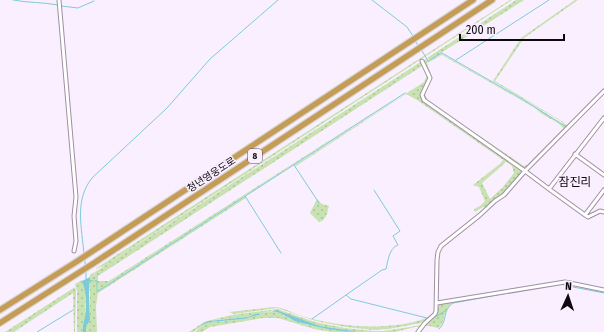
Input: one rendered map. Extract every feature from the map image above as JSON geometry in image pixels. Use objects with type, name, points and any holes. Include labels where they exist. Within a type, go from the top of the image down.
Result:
[{"type":"highway","name":"청년영웅도로","points":[[0,310],[76,262],[473,0]]},
{"type":"highway","name":"청년영웅도로","points":[[0,323],[94,263],[492,0]]},
{"type":"street","points":[[59,0],[76,197],[74,216],[76,246],[74,251]]},
{"type":"street","points":[[422,60],[430,78],[422,95],[424,100],[588,217],[600,211],[604,212]]},
{"type":"street","points":[[419,331],[435,314],[437,303],[437,260],[438,252],[441,246],[504,195],[525,171],[604,91]]},
{"type":"street","points":[[549,189],[604,118]]},
{"type":"street","points":[[575,154],[604,175]]},
{"type":"street","points":[[585,215],[604,190]]},
{"type":"street","points":[[437,303],[566,282],[604,290]]},
{"type":"green space","points":[[512,0],[104,266],[95,269]]},
{"type":"green space","points":[[516,0],[524,0],[430,60],[427,58]]},
{"type":"green space","points":[[575,0],[578,0],[524,38],[495,81],[563,122],[567,126],[527,168],[523,168],[427,101],[424,95],[431,76],[423,61],[426,59],[429,61],[442,54],[540,110],[565,126],[562,122],[493,81],[521,38]],"holes":[[[442,55],[535,108],[564,129],[527,165],[524,166],[427,100],[425,94],[432,77],[427,63]]]},
{"type":"green space","points":[[422,61],[429,77],[421,95],[422,100],[522,171],[516,182],[502,196],[487,208],[483,207],[475,212],[474,209],[485,201],[479,187],[473,185],[503,160],[417,100],[406,94],[296,166],[295,165],[424,82],[427,75],[422,66],[98,276],[98,281],[109,281],[404,93],[98,291],[97,281],[97,292],[245,197],[246,198],[98,293],[96,306],[97,332],[94,332],[95,272]],"holes":[[[505,161],[512,166],[514,173],[503,187],[490,199],[482,183],[505,163]]]},
{"type":"green space","points":[[317,199],[322,204],[329,206],[325,218],[319,222],[310,213]]},
{"type":"green space","points":[[94,272],[94,332],[86,332],[86,327],[90,320],[90,275]]},
{"type":"green space","points":[[82,280],[86,307],[83,332],[77,332],[77,291],[75,284]]},
{"type":"green space","points":[[555,284],[548,287],[453,302],[447,308],[443,322],[438,328],[424,326],[436,315],[439,303]]},
{"type":"green space","points":[[75,287],[75,332],[73,293],[14,332],[5,332]]},
{"type":"green space","points":[[273,307],[281,308],[298,315],[277,308],[234,314],[229,312]]},
{"type":"green space","points":[[277,309],[315,322],[345,328],[384,331],[422,325],[420,327],[395,332],[360,332],[320,326],[273,310],[248,317],[214,320],[202,324],[193,332],[189,332],[204,322],[211,320],[232,315]]},
{"type":"green space","points":[[276,311],[290,319],[308,325],[354,332],[332,332],[314,329],[278,318],[263,318],[210,327],[202,332],[195,332],[202,325],[210,322],[244,319]]},
{"type":"green space","points":[[298,315],[333,323],[386,326],[403,324],[433,315],[421,323],[389,329],[373,330],[346,327],[316,321]]},
{"type":"water","points":[[90,277],[90,320],[86,327],[86,332],[83,332],[86,303],[82,281]]},
{"type":"water","points":[[276,310],[320,326],[360,332],[335,330],[311,325],[295,321],[272,311]]},
{"type":"water","points":[[272,311],[244,319],[210,322],[202,325],[193,332],[202,324],[208,321],[248,317],[255,314]]},
{"type":"waterway","points":[[13,0],[58,5]]},
{"type":"waterway","points":[[84,255],[80,215],[81,205],[86,187],[92,178],[167,108],[210,59],[278,0]]},
{"type":"waterway","points":[[372,0],[407,27],[413,36]]},
{"type":"waterway","points":[[456,60],[549,0]]},
{"type":"waterway","points":[[61,6],[78,8],[94,1]]},
{"type":"waterway","points":[[415,41],[419,46]]},
{"type":"waterway","points":[[421,49],[428,61],[442,53],[522,99],[565,126]]},
{"type":"waterway","points":[[95,281],[97,281],[97,292],[405,93]]},
{"type":"waterway","points":[[294,165],[319,203]]},
{"type":"waterway","points":[[346,295],[382,270],[386,269],[391,252],[398,245],[393,236],[400,231],[374,190]]},
{"type":"waterway","points":[[245,196],[281,253]]},
{"type":"waterway","points":[[85,260],[85,267]]},
{"type":"waterway","points":[[86,272],[86,279]]},
{"type":"waterway","points":[[89,280],[93,281]]},
{"type":"waterway","points":[[560,284],[565,285]]},
{"type":"waterway","points":[[439,329],[442,326],[447,309],[453,303],[553,285]]},
{"type":"waterway","points":[[568,286],[604,293]]},
{"type":"waterway","points":[[312,319],[346,295],[351,299],[427,318],[431,316]]},
{"type":"waterway","points":[[37,332],[73,310]]},
{"type":"waterway","points":[[437,316],[445,311]]},
{"type":"district","name":"잠진리","points":[[575,182]]}]
